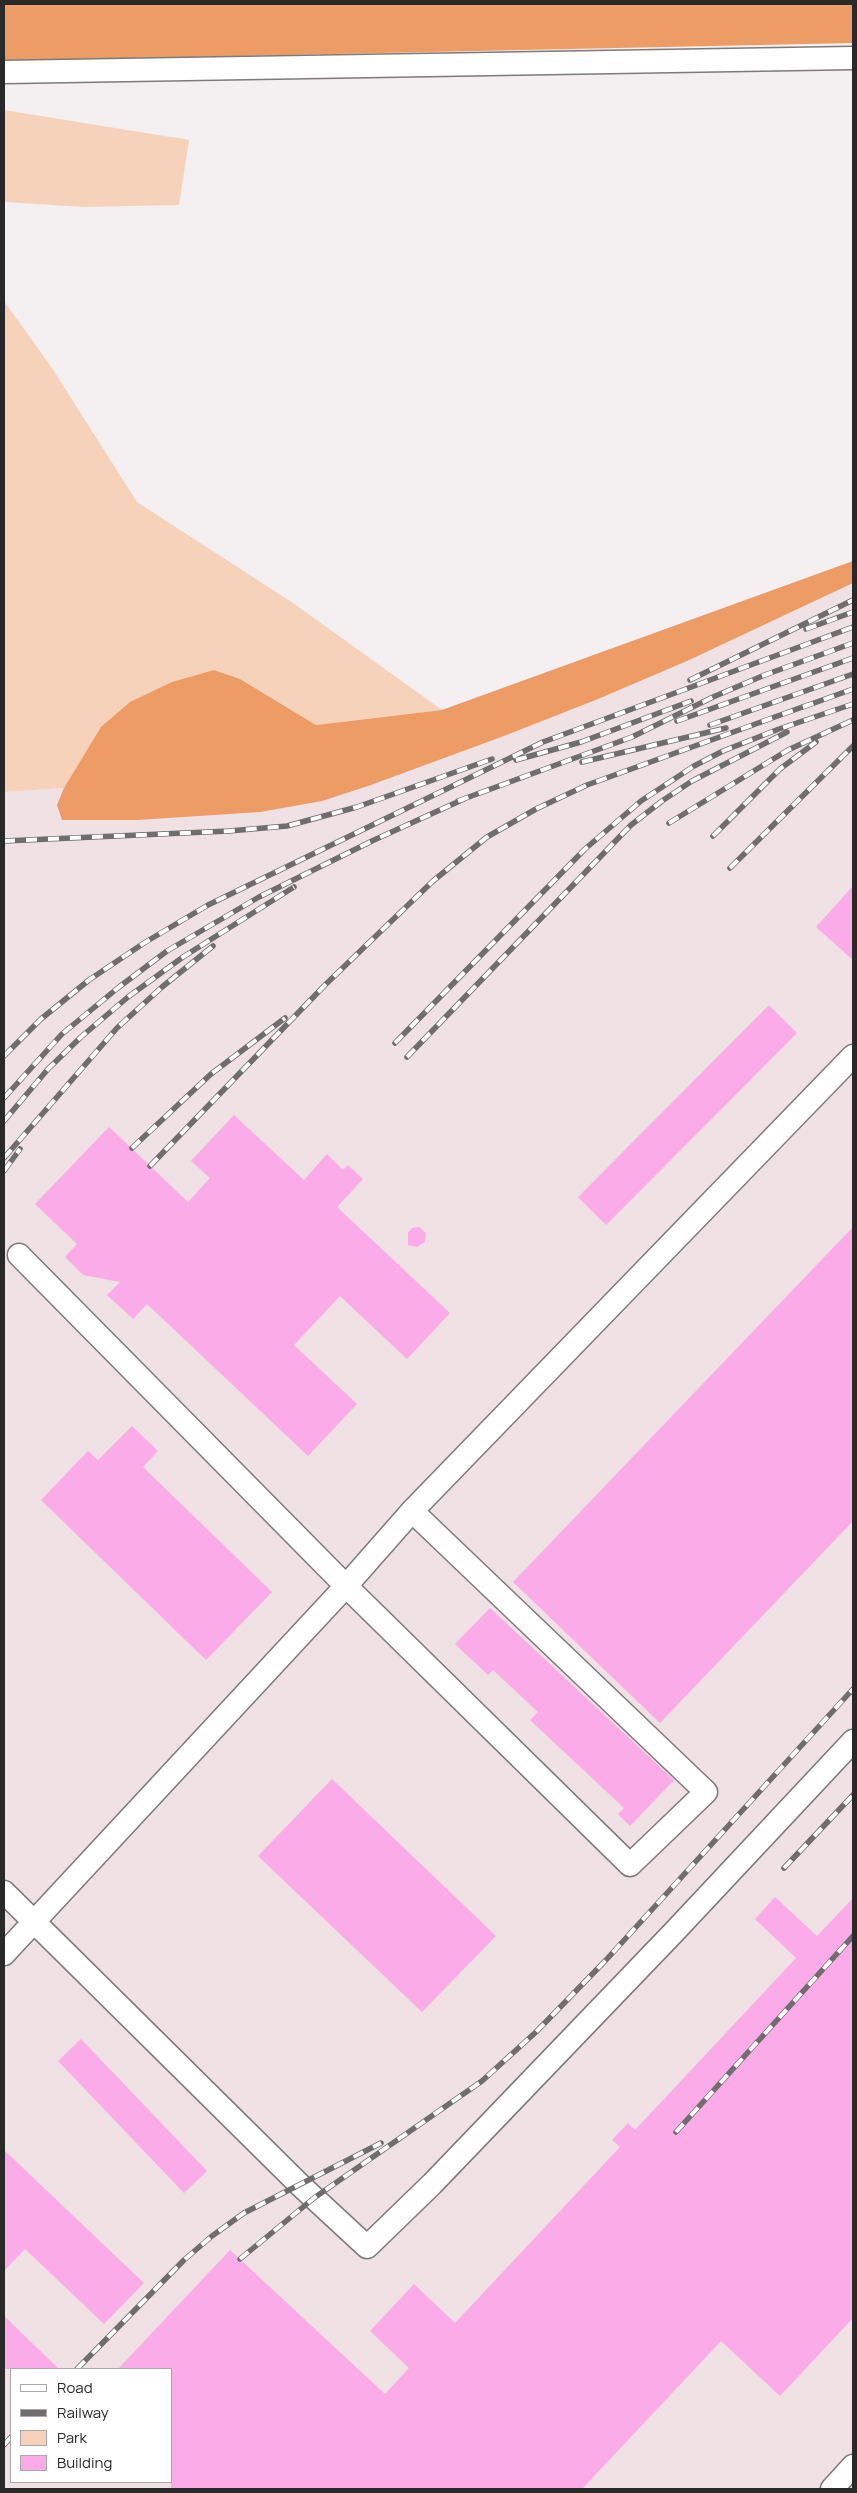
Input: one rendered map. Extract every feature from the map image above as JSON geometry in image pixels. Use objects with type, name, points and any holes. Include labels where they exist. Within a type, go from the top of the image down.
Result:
[{"type":"street","points":[[4,72],[853,58]]},
{"type":"street","points":[[4,1954],[346,1586],[412,1511],[853,1056]]},
{"type":"street","points":[[19,1256],[346,1586],[630,1865],[706,1792],[412,1511]]},
{"type":"street","points":[[4,1892],[300,2185],[367,2247],[439,2177],[853,1741]]},
{"type":"street","points":[[832,2489],[853,2466]]},
{"type":"shaded area","points":[[4,4],[853,4],[853,43],[4,61]]},
{"type":"shaded area","points":[[853,561],[853,2489],[4,2489],[4,792],[259,776]]},
{"type":"shaded area","points":[[853,561],[853,583],[687,661],[504,736],[322,801],[260,812],[137,820],[62,820],[57,805],[64,788],[101,727],[130,702],[172,682],[214,670],[240,679],[316,725],[442,710]]},
{"type":"green space","points":[[4,110],[189,140],[179,205],[84,207],[4,202]]},
{"type":"green space","points":[[4,301],[52,368],[137,502],[293,603],[442,710],[316,725],[240,679],[214,670],[69,781],[64,788],[4,792]]},
{"type":"building","points":[[853,886],[853,960],[816,927]]},
{"type":"building","points":[[769,1005],[797,1033],[606,1225],[578,1197]]},
{"type":"building","points":[[234,1115],[304,1180],[327,1154],[343,1170],[348,1165],[363,1179],[337,1207],[450,1313],[407,1359],[340,1296],[294,1345],[357,1404],[308,1456],[147,1304],[133,1319],[107,1295],[120,1282],[83,1275],[65,1257],[77,1244],[35,1204],[109,1127],[188,1202],[210,1178],[191,1161]]},
{"type":"building","points":[[419,1227],[426,1233],[425,1242],[417,1247],[408,1245],[408,1233],[412,1228]]},
{"type":"building","points":[[853,1227],[853,1521],[660,1723],[513,1582]]},
{"type":"building","points":[[132,1426],[158,1451],[143,1467],[272,1592],[206,1660],[41,1500],[88,1451],[98,1460]]},
{"type":"building","points":[[490,1608],[674,1780],[630,1826],[618,1814],[624,1808],[530,1720],[538,1712],[493,1670],[488,1675],[455,1644]]},
{"type":"building","points":[[332,1779],[496,1936],[422,2012],[258,1856]]},
{"type":"building","points":[[775,1897],[817,1936],[853,1898],[853,2318],[780,2396],[721,2341],[582,2489],[171,2489],[172,2368],[119,2368],[230,2250],[385,2394],[409,2368],[370,2331],[414,2284],[455,2323],[620,2147],[612,2140],[628,2123],[635,2130],[796,1958],[755,1919]]},
{"type":"building","points":[[81,2039],[207,2171],[184,2193],[58,2061]]},
{"type":"building","points":[[4,2150],[144,2283],[104,2324],[25,2249],[4,2271]]},
{"type":"building","points":[[4,2316],[58,2368],[10,2368],[4,2369]]},
{"type":"railway","points":[[690,680],[853,600]]},
{"type":"railway","points":[[806,629],[853,612]]},
{"type":"railway","points":[[4,1056],[41,1019],[89,980],[144,943],[208,905],[543,742],[853,627]]},
{"type":"railway","points":[[762,676],[853,643]]},
{"type":"railway","points":[[677,721],[853,658]]},
{"type":"railway","points":[[458,801],[632,737],[713,697],[767,674]]},
{"type":"railway","points":[[710,725],[853,674]]},
{"type":"railway","points":[[803,707],[853,689]]},
{"type":"railway","points":[[516,760],[581,742],[691,701]]},
{"type":"railway","points":[[395,1043],[585,849],[641,801],[694,766],[723,751],[779,729],[853,704]]},
{"type":"railway","points":[[150,1166],[325,985],[433,881],[487,837],[536,809],[587,785],[808,705]]},
{"type":"railway","points":[[669,823],[788,750],[853,720]]},
{"type":"railway","points":[[582,762],[726,728]]},
{"type":"railway","points":[[407,1057],[631,825],[692,781],[787,732]]},
{"type":"railway","points":[[713,836],[780,769],[816,742]]},
{"type":"railway","points":[[730,868],[853,746]]},
{"type":"railway","points":[[4,841],[229,831],[287,826],[357,807],[492,759]]},
{"type":"railway","points":[[4,1098],[62,1034],[119,987],[167,951],[259,897],[374,840],[464,799]]},
{"type":"railway","points":[[4,1121],[48,1069],[81,1037],[128,997],[183,957],[294,887]]},
{"type":"railway","points":[[4,1158],[117,1028],[162,987],[213,946]]},
{"type":"railway","points":[[132,1148],[211,1074],[285,1018]]},
{"type":"railway","points":[[4,1171],[20,1149]]},
{"type":"railway","points":[[240,2259],[314,2198],[482,2081],[536,2032],[606,1960],[853,1689]]},
{"type":"railway","points":[[784,1868],[853,1795]]},
{"type":"railway","points":[[676,2132],[853,1936]]},
{"type":"railway","points":[[78,2368],[184,2260],[212,2236],[244,2213],[381,2143]]},
{"type":"railway","points":[[4,2445],[10,2438]]}]
